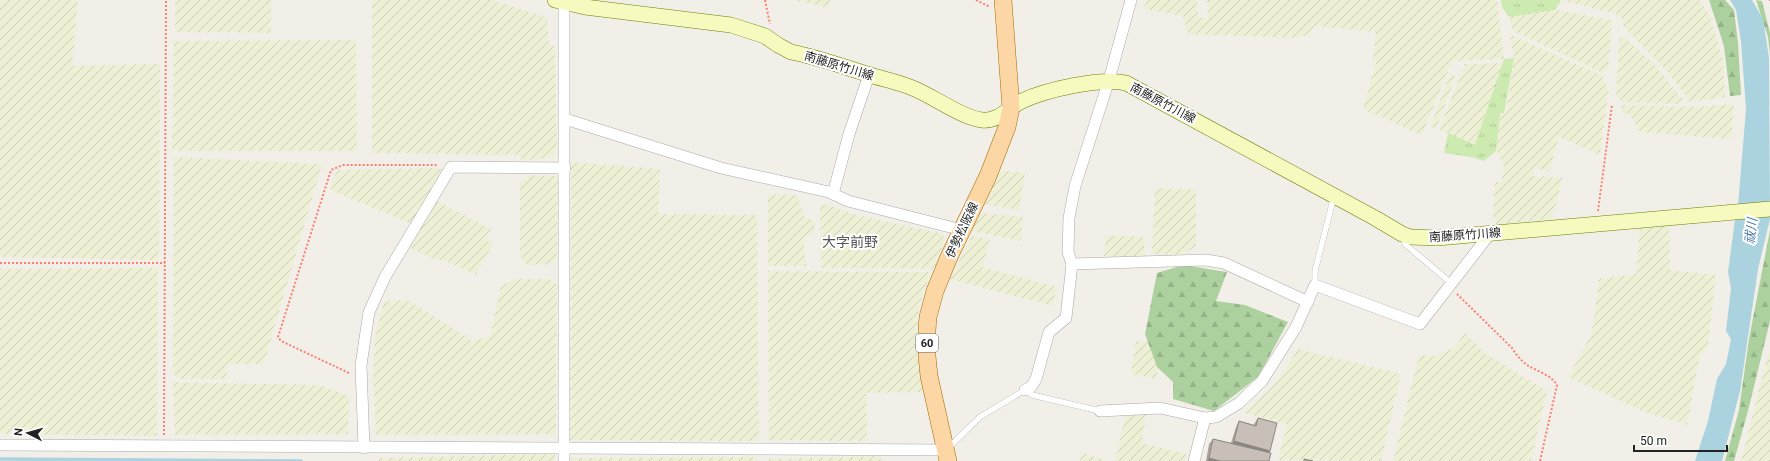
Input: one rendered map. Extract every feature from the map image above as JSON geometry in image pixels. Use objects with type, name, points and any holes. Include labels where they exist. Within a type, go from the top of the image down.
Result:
[{"type":"main road","name":"伊勢松阪線","points":[[947,456],[929,376],[926,330],[935,291],[1005,135],[1011,108],[1003,0]]},
{"type":"main road","name":"南藤原竹川線","points":[[560,2],[585,7],[731,25],[754,31],[791,52],[911,87],[970,117],[983,120],[992,119],[1030,97],[1109,80],[1126,83],[1334,195],[1402,234],[1411,237],[1437,238],[1489,234],[1770,209]]},
{"type":"street","points":[[1025,390],[1031,387],[1036,379],[1049,332],[1066,318],[1072,264],[1068,252],[1069,218],[1075,186],[1109,80],[1131,0]]},
{"type":"street","points":[[560,2],[565,119],[564,461]]},
{"type":"street","points":[[833,194],[849,134],[869,75]]},
{"type":"street","points":[[565,119],[721,168],[833,194],[848,201],[962,230]]},
{"type":"street","points":[[364,448],[361,365],[369,312],[385,277],[451,167],[565,168]]},
{"type":"street","points":[[1100,411],[1160,408],[1205,418],[1216,417],[1239,403],[1262,381],[1296,327],[1315,285],[1420,324],[1489,234]]},
{"type":"street","points":[[1072,264],[1206,260],[1224,263],[1308,302]]},
{"type":"street","points":[[1194,461],[1205,418]]},
{"type":"street","points":[[0,445],[564,449],[947,456]]},
{"type":"lane","points":[[1315,285],[1315,271],[1334,195]]},
{"type":"lane","points":[[1402,234],[1405,244],[1451,283]]},
{"type":"lane","points":[[947,456],[980,417],[1025,390],[1032,395],[1100,411]]},
{"type":"path","points":[[164,446],[166,0]]},
{"type":"path","points":[[765,0],[772,33],[768,38]]},
{"type":"path","points":[[1602,224],[1598,212],[1612,105]]},
{"type":"path","points":[[362,377],[281,341],[278,337],[331,170],[343,165],[443,165],[451,167]]},
{"type":"path","points":[[0,263],[165,263]]},
{"type":"path","points":[[1451,283],[1454,292],[1512,348],[1518,357],[1554,380],[1557,385],[1540,461]]},
{"type":"green space","points":[[0,0],[78,0],[72,66],[160,64],[159,260],[0,257]]},
{"type":"green space","points":[[175,0],[271,0],[271,33],[175,32]]},
{"type":"green space","points":[[372,0],[493,0],[547,18],[549,44],[555,47],[557,149],[552,158],[521,160],[520,155],[372,153]]},
{"type":"green space","points":[[792,0],[830,0],[829,8]]},
{"type":"green space","points":[[1146,0],[1197,0],[1198,17],[1208,19],[1207,0],[1497,0],[1504,59],[1452,61],[1422,135],[1363,109],[1376,62],[1373,58],[1376,32],[1314,26],[1311,34],[1296,38],[1188,34],[1183,16],[1144,9]]},
{"type":"green space","points":[[1501,0],[1561,1],[1555,10],[1509,17],[1502,7]]},
{"type":"green space","points":[[1560,0],[1699,0],[1710,16],[1723,60],[1725,97],[1690,102],[1666,70],[1623,26],[1623,19],[1617,14]]},
{"type":"green space","points":[[1709,0],[1725,0],[1734,10],[1738,43],[1741,95],[1730,96],[1724,46]]},
{"type":"green space","points":[[1756,0],[1762,1],[1770,33],[1770,55],[1768,37]]},
{"type":"green space","points":[[1555,10],[1612,20],[1608,71],[1603,73],[1515,32],[1512,28],[1509,17]]},
{"type":"green space","points":[[1513,36],[1603,76],[1605,84],[1609,87],[1600,155],[1559,137],[1549,172],[1534,167],[1533,176],[1562,178],[1557,202],[1551,219],[1497,225],[1493,217],[1495,182],[1501,182],[1504,168],[1498,152],[1496,151],[1500,113],[1506,113],[1514,58],[1510,37]]},
{"type":"green space","points":[[1624,37],[1655,65],[1683,100],[1678,104],[1622,102],[1616,95],[1619,40]]},
{"type":"green space","points":[[356,40],[357,151],[172,151],[174,41]]},
{"type":"green space","points":[[1514,58],[1504,113],[1500,113],[1496,151],[1484,161],[1471,157],[1444,153],[1448,133],[1475,145],[1504,59]]},
{"type":"green space","points":[[1503,63],[1475,146],[1439,129],[1465,64]]},
{"type":"green space","points":[[1450,74],[1456,76],[1436,129],[1430,126]]},
{"type":"green space","points":[[1734,104],[1731,139],[1640,132],[1629,114],[1622,112],[1622,105],[1696,107]]},
{"type":"green space","points":[[174,157],[322,164],[264,364],[227,364],[227,379],[178,379],[173,373]]},
{"type":"green space","points":[[571,162],[660,169],[658,214],[757,215],[759,441],[570,440]]},
{"type":"green space","points":[[440,168],[442,170],[411,224],[333,191],[330,187],[337,170]]},
{"type":"green space","points":[[998,170],[1025,173],[1019,210],[982,204]]},
{"type":"green space","points":[[529,175],[558,176],[557,260],[551,264],[530,265],[524,263],[520,255],[520,182]]},
{"type":"green space","points":[[1155,188],[1196,190],[1196,245],[1184,255],[1152,254]]},
{"type":"green space","points":[[768,194],[797,195],[804,217],[815,221],[814,233],[803,238],[806,266],[768,266]]},
{"type":"green space","points":[[437,201],[491,229],[486,240],[493,244],[476,275],[446,261],[431,258],[409,247]]},
{"type":"green space","points":[[820,203],[857,215],[943,234],[944,241],[937,264],[931,269],[821,268]]},
{"type":"green space","points":[[979,213],[1023,217],[1021,241],[971,231]]},
{"type":"green space","points":[[1669,225],[1670,270],[1716,275],[1708,346],[1699,358],[1687,425],[1645,412],[1568,377],[1592,333],[1599,279],[1636,274],[1640,226]]},
{"type":"green space","points":[[1770,230],[1770,321],[1734,461],[1725,461],[1739,410],[1749,339]]},
{"type":"green space","points":[[1106,235],[1144,237],[1145,256],[1104,257]]},
{"type":"green space","points":[[972,236],[990,239],[983,267],[1056,287],[1053,306],[950,279]]},
{"type":"green space","points":[[1183,265],[1227,272],[1216,301],[1245,305],[1288,322],[1258,377],[1214,411],[1173,399],[1173,382],[1157,367],[1145,334],[1157,273]]},
{"type":"green space","points":[[158,268],[157,436],[0,434],[0,269]]},
{"type":"green space","points":[[768,271],[931,272],[920,303],[917,330],[925,392],[866,393],[867,441],[769,440]]},
{"type":"green space","points":[[515,279],[549,279],[557,284],[556,434],[376,435],[373,379],[375,337],[384,301],[408,300],[473,341],[490,336],[501,286]]},
{"type":"green space","points":[[1465,333],[1485,353],[1547,391],[1531,461],[1393,461],[1419,355],[1434,356],[1454,348]]},
{"type":"green space","points":[[1136,341],[1148,342],[1157,367],[1158,379],[1131,374]]},
{"type":"green space","points":[[1298,349],[1401,374],[1381,461],[1278,460],[1287,424],[1244,413],[1276,383]]},
{"type":"green space","points":[[1768,353],[1770,353],[1770,461],[1741,461]]},
{"type":"green space","points":[[173,382],[319,385],[349,396],[348,434],[175,435]]},
{"type":"green space","points":[[1146,413],[1142,443],[1187,454],[1185,461],[1115,461],[1126,414]]},
{"type":"green space","points":[[1082,453],[1108,461],[1080,461]]},
{"type":"green space","points":[[555,454],[555,461],[378,461],[378,458]]},
{"type":"green space","points":[[881,456],[881,461],[768,461],[768,459]]},
{"type":"green space","points":[[758,457],[758,461],[571,461],[571,458]]},
{"type":"water","name":"祓川","points":[[1730,0],[1752,0],[1763,19],[1769,58],[1770,219],[1758,269],[1740,391],[1722,461],[1695,461],[1708,421],[1717,379],[1726,364],[1731,339],[1726,331],[1731,288],[1728,272],[1738,205],[1746,109],[1741,41],[1736,10]]},
{"type":"building","points":[[1258,418],[1277,423],[1270,451],[1234,441],[1239,421],[1256,426]]},
{"type":"building","points":[[1213,439],[1271,453],[1269,461],[1220,461],[1209,458]]},
{"type":"waterway","points":[[0,459],[301,461]]},
{"type":"district","name":"大字前野","points":[[850,242]]}]
